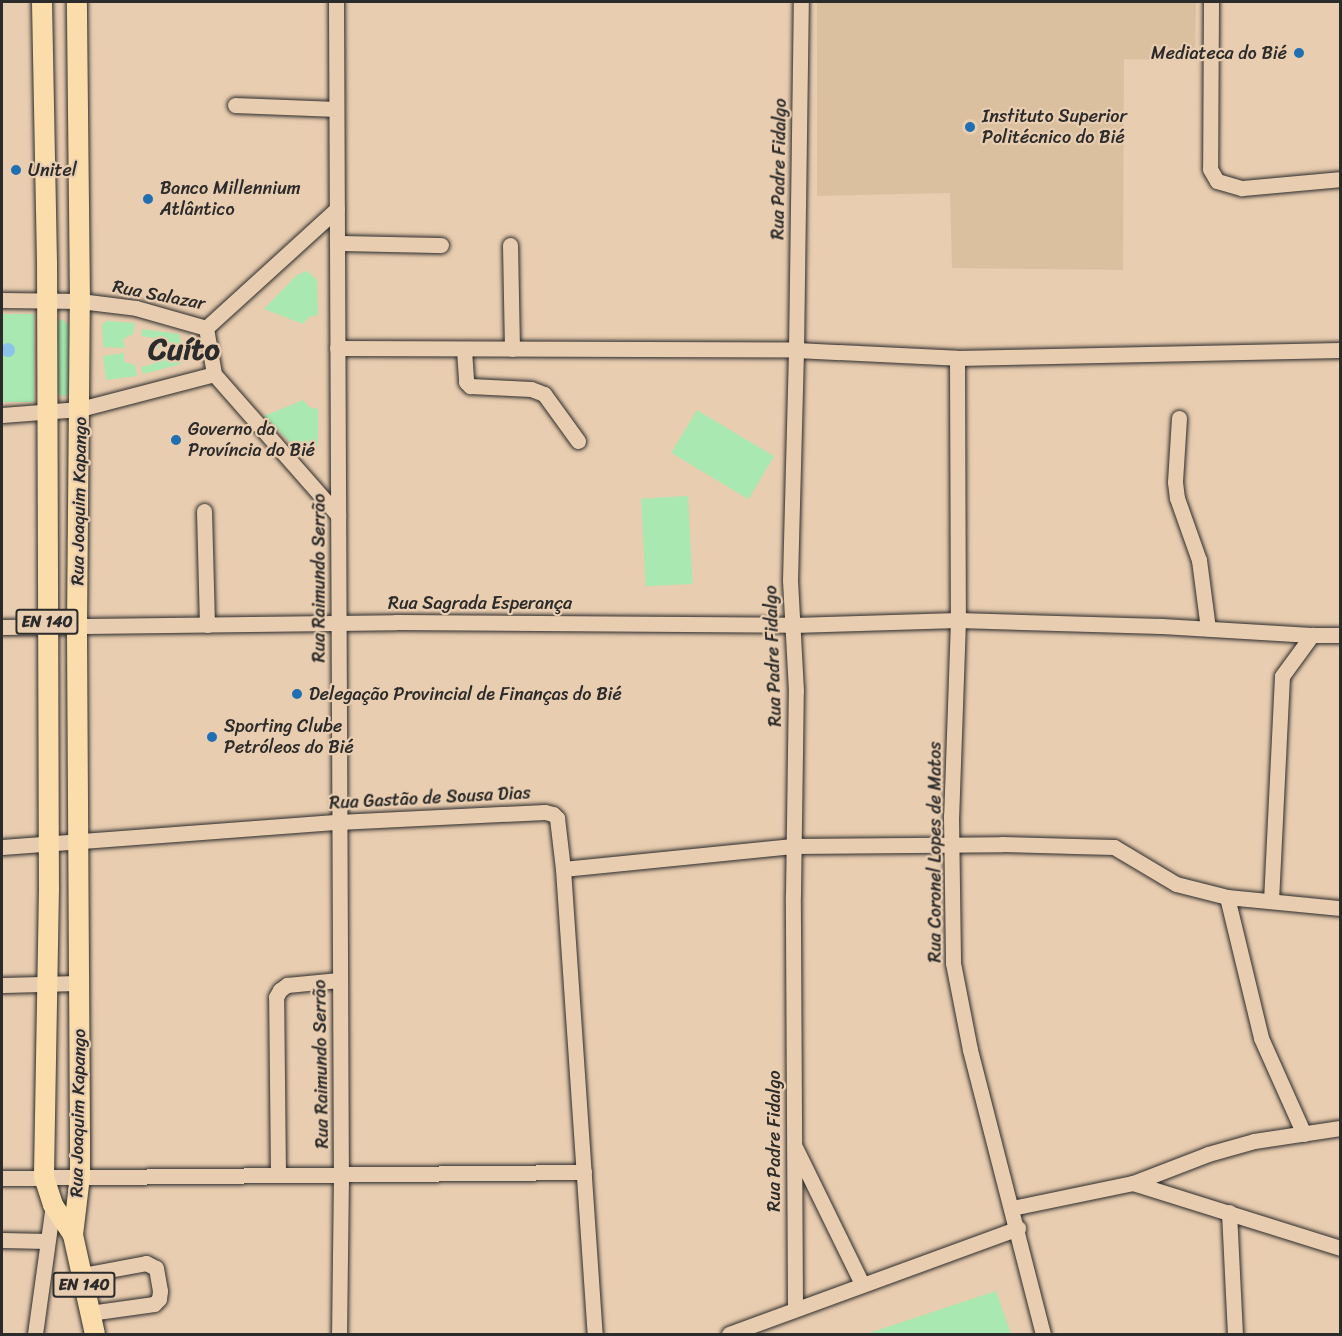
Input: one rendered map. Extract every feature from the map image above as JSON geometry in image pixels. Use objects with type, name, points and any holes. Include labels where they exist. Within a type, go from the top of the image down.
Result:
[{"type":"main road","name":"Rua Joaquim Kapango","points":[[42,2],[48,413],[48,984],[44,1178],[53,1205],[73,1235]]},
{"type":"main road","name":"Rua Joaquim Kapango","points":[[73,1235],[80,1176],[80,840],[77,627],[80,301],[77,2]]},
{"type":"main road","points":[[43,69],[76,70]]},
{"type":"main road","points":[[48,716],[78,717]]},
{"type":"main road","points":[[48,755],[79,757]]},
{"type":"main road","name":"EN 140","points":[[73,1235],[95,1335]]},
{"type":"street","name":"Rua Raimundo Serrão","points":[[336,2],[340,624],[339,1335]]},
{"type":"street","name":"Rua Padre Fidalgo","points":[[795,1309],[793,846],[796,691],[790,580],[801,2]]},
{"type":"street","points":[[1211,2],[1210,169],[1217,181],[1242,188],[1341,179]]},
{"type":"street","points":[[235,105],[336,109]]},
{"type":"street","name":"Rua Salazar","points":[[2,300],[47,299],[136,308],[206,327],[337,209]]},
{"type":"street","points":[[337,243],[441,244]]},
{"type":"street","points":[[510,245],[512,349]]},
{"type":"street","points":[[206,327],[214,374],[338,515]]},
{"type":"street","points":[[337,348],[796,350],[957,358],[1341,350]]},
{"type":"street","points":[[464,350],[466,382],[470,386],[531,389],[544,394],[578,441]]},
{"type":"street","name":"Rua Coronel Lopes de Matos","points":[[957,358],[958,620],[952,846],[953,963],[961,1010],[1018,1228],[1043,1335]]},
{"type":"street","points":[[2,415],[80,409],[214,374]]},
{"type":"street","points":[[1179,418],[1175,482],[1177,498],[1199,560],[1208,628]]},
{"type":"street","points":[[204,511],[207,625]]},
{"type":"street","name":"Rua Sagrada Esperança","points":[[2,627],[340,624],[793,625],[958,620],[1341,635]]},
{"type":"street","points":[[1271,901],[1282,676],[1312,635]]},
{"type":"street","name":"Rua Gastão de Sousa Dias","points":[[2,847],[338,822],[545,812],[557,818],[595,1335]]},
{"type":"street","points":[[562,869],[793,846],[1002,844],[1114,848],[1176,884],[1227,897],[1341,908]]},
{"type":"street","points":[[1227,897],[1261,1038],[1304,1134]]},
{"type":"street","points":[[278,1175],[276,997],[287,985],[339,980]]},
{"type":"street","points":[[2,985],[79,983]]},
{"type":"street","points":[[1012,1208],[1133,1183],[1208,1154],[1254,1141],[1341,1128]]},
{"type":"street","points":[[794,1146],[862,1284]]},
{"type":"street","points":[[2,1178],[584,1173]]},
{"type":"street","points":[[1133,1183],[1341,1248]]},
{"type":"street","points":[[35,1335],[53,1205]]},
{"type":"street","points":[[1229,1212],[1234,1335]]},
{"type":"street","points":[[729,1335],[1018,1228]]},
{"type":"street","points":[[2,1240],[47,1241]]},
{"type":"street","points":[[82,1275],[146,1263],[156,1268],[160,1291],[159,1299],[154,1304],[90,1313]]},
{"type":"shaded area","name":"Instituto Superior Politécnico do Bié","points":[[817,2],[1196,2],[1195,61],[1124,59],[1123,270],[952,268],[950,193],[817,196]]},
{"type":"green space","points":[[307,271],[317,280],[318,315],[309,317],[303,324],[264,309],[297,275]]},
{"type":"green space","points":[[2,314],[34,314],[34,402],[2,402]]},
{"type":"green space","points":[[62,319],[70,326],[71,391],[64,397],[57,392],[57,322]]},
{"type":"green space","points":[[107,321],[135,323],[133,334],[123,339],[125,348],[103,347],[102,324]]},
{"type":"green space","points":[[142,329],[179,334],[181,343],[177,347],[156,348],[154,338],[141,336]]},
{"type":"green space","points":[[124,353],[124,362],[135,365],[137,376],[106,380],[103,356]]},
{"type":"green space","points":[[155,354],[176,354],[181,359],[181,364],[143,374],[141,367],[154,364]]},
{"type":"green space","points":[[303,400],[309,407],[318,409],[318,444],[314,450],[307,453],[297,449],[264,416]]},
{"type":"green space","points":[[697,410],[774,456],[748,499],[671,453]]},
{"type":"green space","points":[[688,496],[693,584],[646,586],[641,498]]},
{"type":"green space","points":[[996,1291],[1011,1334],[866,1334]]},
{"type":"water","points":[[5,343],[11,343],[15,350],[11,357],[5,357],[1,353],[1,347]]},
{"type":"place","name":"Mediateca do Bié","points":[[1299,53]]},
{"type":"place","name":"Instituto Superior Politécnico do Bié","points":[[970,127]]},
{"type":"place","name":"Unitel","points":[[16,170]]},
{"type":"place","name":"Banco Millennium Atlântico","points":[[148,199]]},
{"type":"place","name":"Governo da Província do Bié","points":[[176,440]]},
{"type":"place","name":"Delegação Provincial de Finanças do Bié","points":[[297,694]]},
{"type":"place","name":"Sporting Clube Petróleos do Bié","points":[[212,737]]},
{"type":"district","name":"Cuíto","points":[[184,349]]}]
